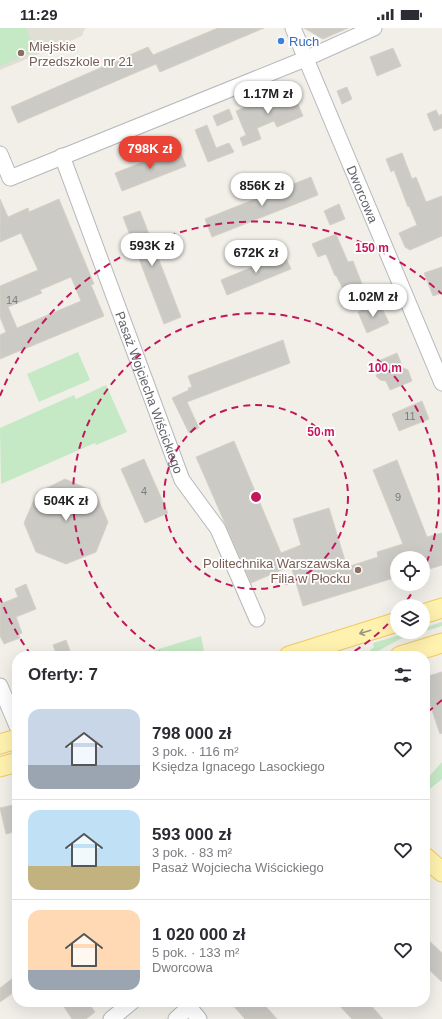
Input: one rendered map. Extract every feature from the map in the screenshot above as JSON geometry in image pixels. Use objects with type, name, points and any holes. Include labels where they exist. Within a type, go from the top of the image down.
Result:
[{"type":"main road","points":[[430,612],[442,608]]},
{"type":"main road","points":[[304,651],[390,624]]},
{"type":"main road","points":[[321,651],[332,642]]},
{"type":"main road","points":[[418,651],[442,644]]},
{"type":"main road","points":[[0,744],[12,740]]},
{"type":"main road","points":[[0,767],[12,763]]},
{"type":"main road","points":[[430,861],[442,872]]},
{"type":"street","name":"Dworcowa","points":[[293,28],[442,382]]},
{"type":"street","points":[[0,154],[10,178],[306,59],[374,28]]},
{"type":"street","name":"Pasaż Wojciecha Wiścickiego","points":[[62,156],[182,480],[218,529],[257,620]]},
{"type":"street","points":[[0,686],[12,714]]},
{"type":"street","points":[[110,1019],[126,1007]]},
{"type":"street","points":[[176,1019],[185,1007]]},
{"type":"street","points":[[189,1007],[199,1019]]},
{"type":"shaded area","name":"Miejskie Przedszkole nr 21","points":[[0,28],[85,28],[82,36],[0,70]]},
{"type":"green space","points":[[0,28],[26,28],[36,51],[0,66]]},
{"type":"green space","points":[[78,352],[90,380],[39,402],[27,374]]},
{"type":"green space","points":[[106,385],[127,432],[96,445],[95,443],[1,484],[0,428],[74,395],[76,399]]},
{"type":"green space","points":[[442,622],[442,626],[430,630],[430,626]]},
{"type":"green space","points":[[201,636],[204,651],[152,651]]},
{"type":"green space","points":[[390,638],[400,639],[378,651],[370,651],[374,647],[373,643]]},
{"type":"green space","points":[[442,762],[442,779],[430,789],[430,775]]},
{"type":"building","points":[[218,28],[264,28],[160,72],[156,64],[18,123],[11,107],[148,47],[153,55]]},
{"type":"building","points":[[304,28],[348,28],[323,39]]},
{"type":"building","points":[[393,48],[401,66],[377,76],[370,57]]},
{"type":"building","points":[[347,87],[352,99],[342,104],[337,91]]},
{"type":"building","points":[[286,90],[288,95],[293,93],[303,116],[277,127],[274,121],[257,128],[261,139],[243,146],[240,138],[246,135],[236,111]]},
{"type":"building","points":[[229,109],[233,119],[217,126],[213,116]]},
{"type":"building","points":[[436,110],[439,116],[442,114],[442,128],[434,131],[427,114]]},
{"type":"building","points":[[207,125],[216,148],[229,143],[234,152],[208,162],[195,130]]},
{"type":"building","points":[[179,148],[186,166],[122,191],[115,173]]},
{"type":"building","points":[[402,153],[412,179],[416,177],[426,202],[442,196],[442,236],[410,250],[405,247],[399,233],[417,225],[409,206],[408,207],[394,170],[391,172],[386,159]]},
{"type":"building","points":[[311,177],[318,195],[212,237],[205,219]]},
{"type":"building","points":[[0,199],[8,217],[28,208],[29,212],[59,199],[94,284],[91,285],[104,316],[0,359],[0,335],[6,332],[0,317],[0,286],[38,270],[21,233],[0,242]],"holes":[[[71,277],[81,301],[17,328],[8,307],[42,293],[40,290]]]},
{"type":"building","points":[[339,204],[345,219],[330,225],[324,211]]},
{"type":"building","points":[[140,211],[181,317],[164,324],[123,217]]},
{"type":"building","points":[[336,234],[348,262],[353,261],[362,284],[344,291],[336,275],[335,276],[326,254],[318,257],[312,244]]},
{"type":"building","points":[[284,254],[291,269],[227,295],[221,280]]},
{"type":"building","points":[[442,267],[442,293],[433,296],[424,273]]},
{"type":"building","points":[[379,302],[389,323],[367,333],[358,312]]},
{"type":"building","points":[[283,340],[290,363],[187,402],[199,428],[189,433],[172,398],[192,387],[188,376]]},
{"type":"building","points":[[397,353],[403,368],[408,370],[412,381],[390,390],[386,381],[380,380],[376,376],[379,369],[376,362]]},
{"type":"building","points":[[422,401],[429,419],[399,431],[392,414]]},
{"type":"building","points":[[234,441],[281,553],[301,545],[293,519],[329,508],[347,567],[378,557],[377,552],[403,544],[373,470],[397,460],[427,537],[442,533],[442,565],[430,569],[430,551],[390,551],[390,579],[303,606],[291,566],[251,583],[196,457]]},
{"type":"building","points":[[144,459],[168,513],[145,523],[121,469]]},
{"type":"building","points":[[65,479],[95,492],[108,522],[96,552],[66,564],[36,552],[24,523],[37,493]]},
{"type":"building","points":[[26,584],[36,609],[16,617],[22,633],[19,634],[20,638],[4,644],[0,636],[0,604],[18,597],[15,589]]},
{"type":"building","points":[[66,640],[70,651],[55,651],[53,645]]},
{"type":"building","points":[[442,672],[442,733],[440,734],[430,704],[430,676]]},
{"type":"building","points":[[12,805],[12,832],[6,834],[0,808]]},
{"type":"building","points":[[430,942],[442,953],[442,982],[430,971]]},
{"type":"building","points":[[12,979],[12,994],[0,1002],[0,988]]},
{"type":"building","points":[[64,1007],[92,1007],[95,1012],[86,1019],[72,1019]]},
{"type":"building","points":[[234,1007],[266,1007],[277,1019],[245,1019]]},
{"type":"building","points":[[341,1007],[372,1007],[383,1019],[352,1019]]},
{"type":"place","name":"Ruch","points":[[281,41]]},
{"type":"place","name":"Miejskie Przedszkole nr 21","points":[[21,53]]},
{"type":"place","name":"Politechnika Warszawska Filia w Płocku","points":[[358,570]]}]
